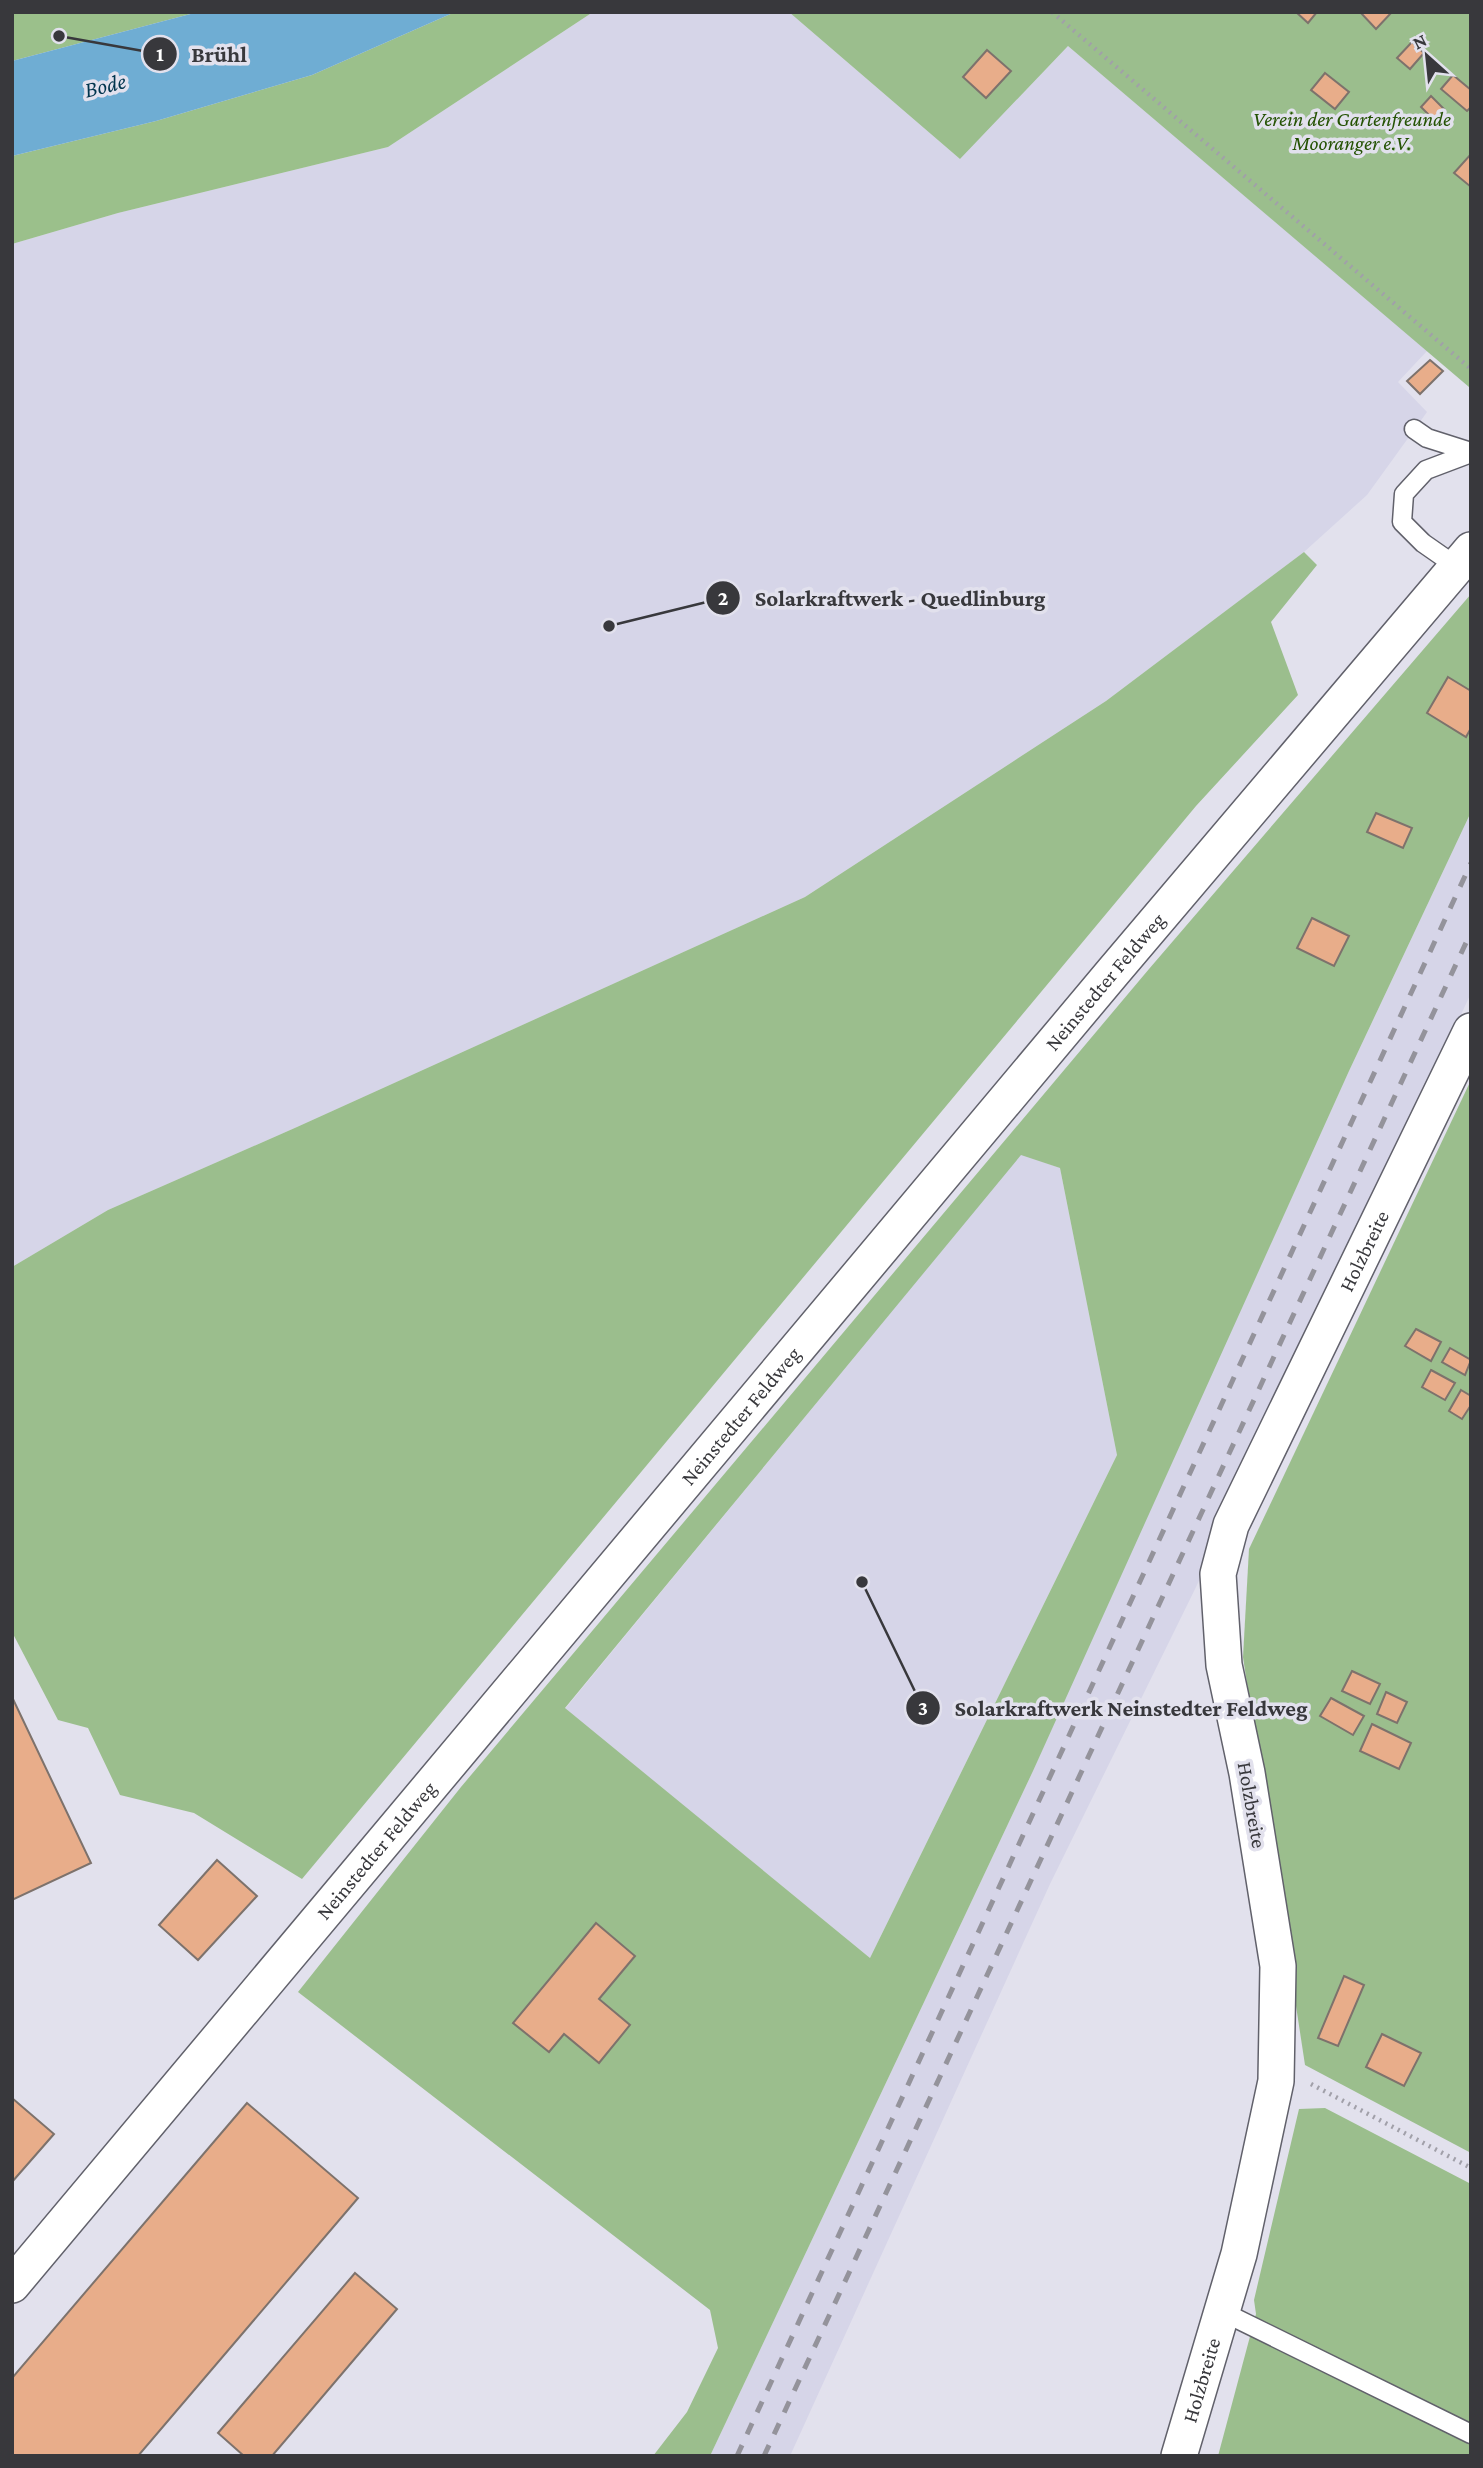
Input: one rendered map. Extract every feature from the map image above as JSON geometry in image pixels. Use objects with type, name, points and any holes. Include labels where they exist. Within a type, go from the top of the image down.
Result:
[{"type":"street","name":"Neinstedter Feldweg","points":[[12,2285],[1104,982],[1463,558]]},
{"type":"street","name":"Holzbreite","points":[[1179,2456],[1239,2254],[1276,2081],[1278,1966],[1247,1773],[1224,1665],[1218,1574],[1231,1525],[1471,1031]]},
{"type":"lane","points":[[1414,429],[1427,438],[1471,452]]},
{"type":"lane","points":[[1463,558],[1423,543],[1402,522],[1404,494],[1426,470],[1471,452]]},
{"type":"lane","points":[[1222,2311],[1471,2434]]},
{"type":"path","points":[[1052,12],[1471,369]]},
{"type":"path","points":[[1276,2081],[1304,2080],[1471,2168]]},
{"type":"shaded area","points":[[593,12],[789,12],[960,159],[1068,46],[1427,351],[1398,382],[1427,412],[1367,495],[1304,552],[1106,701],[805,897],[108,1210],[12,1267],[12,244],[118,213],[388,147]]},
{"type":"shaded area","points":[[1471,812],[1471,993],[1197,1585],[1050,1884],[790,2456],[710,2456],[1033,1771],[1349,1071]]},
{"type":"shaded area","points":[[1021,1154],[1060,1168],[1117,1455],[870,1958],[565,1709]]},
{"type":"green space","points":[[12,12],[198,12],[12,61]]},
{"type":"green space","points":[[455,12],[593,12],[388,147],[118,213],[12,244],[12,156],[156,121],[312,75]]},
{"type":"green space","name":"Verein der Gartenfreunde Mooranger e.V.","points":[[789,12],[1471,12],[1471,384],[1469,387],[1068,46],[960,159]]},
{"type":"green space","points":[[1304,552],[1317,565],[1271,622],[1298,695],[1196,806],[302,1879],[194,1813],[120,1795],[88,1728],[58,1720],[12,1632],[12,1267],[108,1210],[805,897],[1106,701]]},
{"type":"green space","points":[[1471,594],[1471,812],[1349,1071],[1033,1771],[710,2456],[653,2456],[687,2412],[718,2348],[710,2310],[298,1992],[461,1787],[1149,969]],"holes":[[[1021,1155],[1060,1168],[1117,1455],[870,1958],[565,1708]]]},
{"type":"green space","points":[[1471,1080],[1471,2153],[1305,2065],[1243,1657],[1249,1549]]},
{"type":"green space","points":[[1325,2108],[1471,2184],[1471,2456],[1218,2456],[1256,2314],[1254,2300],[1299,2109]]},
{"type":"water","name":"Bode","points":[[198,12],[455,12],[312,75],[156,121],[12,156],[12,61]]},
{"type":"building","points":[[1296,12],[1317,12],[1308,23]]},
{"type":"building","points":[[1360,12],[1392,12],[1376,29]]},
{"type":"building","points":[[1412,42],[1424,53],[1410,69],[1397,58]]},
{"type":"building","points":[[987,50],[1011,71],[986,98],[963,77]]},
{"type":"building","points":[[1325,73],[1349,92],[1335,109],[1311,90]]},
{"type":"building","points":[[1453,75],[1471,90],[1471,107],[1467,111],[1441,89]]},
{"type":"building","points":[[1431,96],[1444,109],[1434,120],[1421,107]]},
{"type":"building","points":[[1471,154],[1471,187],[1454,173]]},
{"type":"building","points":[[1430,360],[1443,371],[1420,394],[1407,381]]},
{"type":"building","points":[[1448,677],[1471,691],[1471,728],[1466,737],[1427,713]]},
{"type":"building","points":[[1376,813],[1412,828],[1403,848],[1367,832]]},
{"type":"building","points":[[1312,918],[1349,936],[1334,966],[1297,948]]},
{"type":"building","points":[[1416,1329],[1441,1342],[1431,1361],[1405,1346]]},
{"type":"building","points":[[1450,1348],[1471,1360],[1465,1375],[1442,1362]]},
{"type":"building","points":[[1431,1370],[1455,1383],[1445,1400],[1422,1387]]},
{"type":"building","points":[[1461,1390],[1471,1396],[1471,1405],[1462,1419],[1449,1411]]},
{"type":"building","points":[[1352,1671],[1380,1684],[1370,1704],[1342,1691]]},
{"type":"building","points":[[1386,1692],[1407,1702],[1397,1723],[1377,1714]]},
{"type":"building","points":[[12,1697],[91,1863],[12,1900]]},
{"type":"building","points":[[1331,1698],[1364,1716],[1353,1735],[1320,1716]]},
{"type":"building","points":[[1372,1724],[1411,1743],[1399,1769],[1360,1751]]},
{"type":"building","points":[[217,1860],[257,1896],[198,1960],[159,1925]]},
{"type":"building","points":[[596,1923],[635,1956],[599,1999],[630,2025],[599,2063],[564,2034],[549,2052],[513,2023]]},
{"type":"building","points":[[1344,1976],[1364,1985],[1338,2046],[1318,2038]]},
{"type":"building","points":[[1382,2034],[1421,2053],[1404,2086],[1366,2067]]},
{"type":"building","points":[[12,2098],[54,2134],[12,2182]]},
{"type":"building","points":[[247,2103],[358,2198],[138,2456],[12,2456],[12,2378]]},
{"type":"building","points":[[355,2273],[397,2309],[272,2456],[244,2456],[218,2433]]},
{"type":"railway","points":[[737,2456],[1471,863]]},
{"type":"railway","points":[[764,2456],[1471,932]]},
{"type":"place","name":"Brühl","points":[[59,36]]},
{"type":"place","name":"Solarkraftwerk - Quedlinburg","points":[[609,626]]},
{"type":"place","name":"Solarkraftwerk Neinstedter Feldweg","points":[[862,1582]]}]
